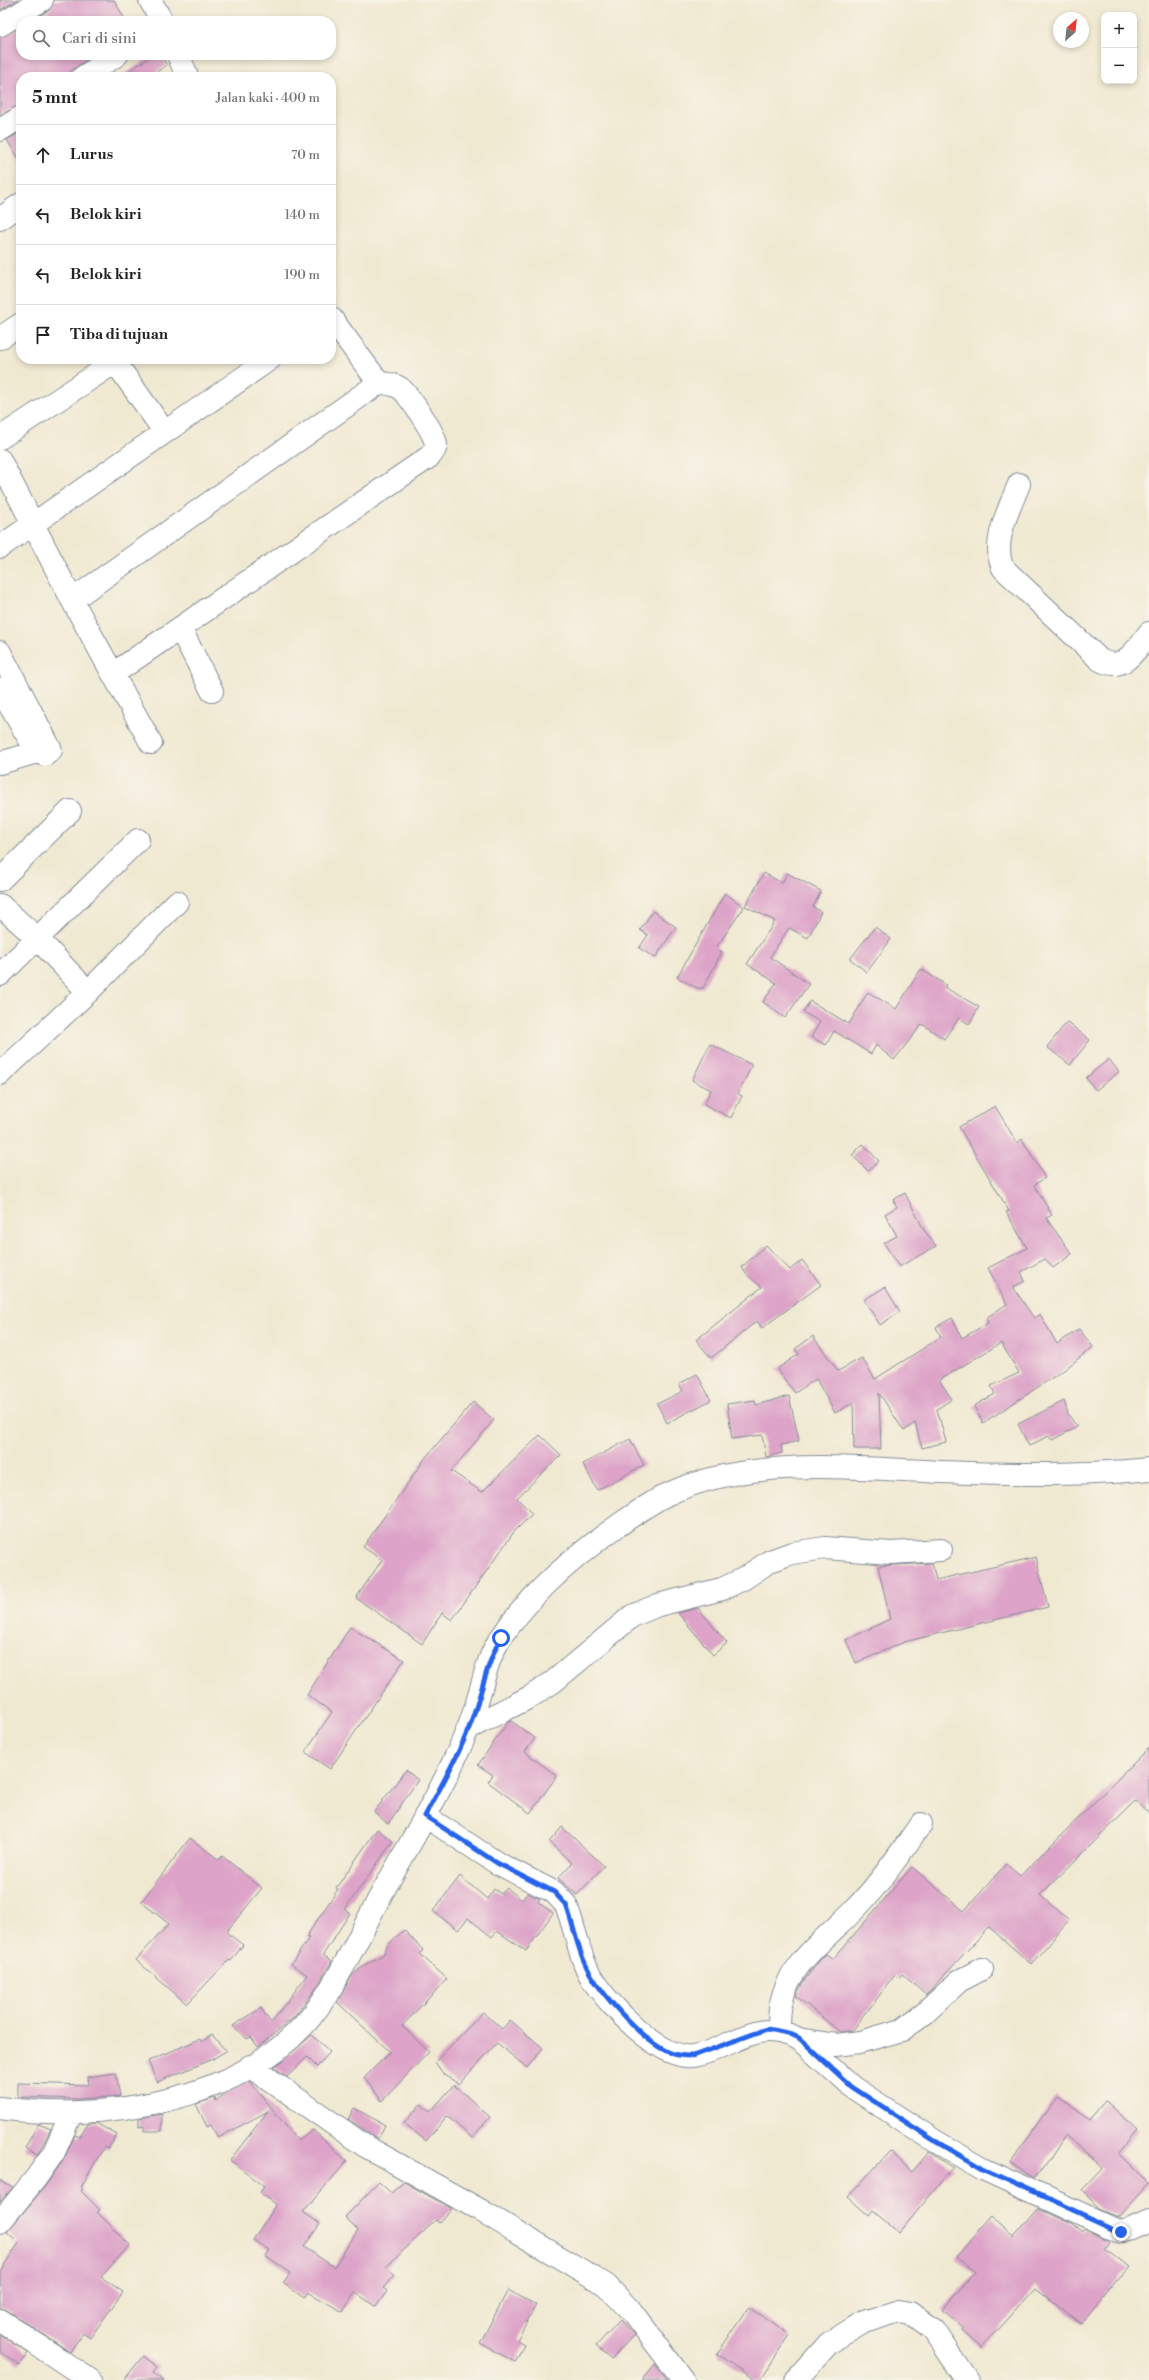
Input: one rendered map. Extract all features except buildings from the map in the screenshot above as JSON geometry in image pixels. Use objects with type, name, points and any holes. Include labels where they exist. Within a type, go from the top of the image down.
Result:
[{"type":"street","points":[[0,25],[42,0]]},
{"type":"street","points":[[150,0],[159,16]]},
{"type":"street","points":[[91,72],[109,60]]},
{"type":"street","points":[[180,60],[186,72]]},
{"type":"street","points":[[0,130],[16,120]]},
{"type":"street","points":[[336,325],[379,383]]},
{"type":"street","points":[[0,338],[16,327]]},
{"type":"street","points":[[0,438],[110,364]]},
{"type":"street","points":[[119,364],[164,431]]},
{"type":"street","points":[[0,547],[164,431],[263,364]]},
{"type":"street","points":[[72,600],[379,383],[390,384],[401,389],[436,439],[434,451],[429,457],[113,674]]},
{"type":"street","points":[[0,460],[72,600],[151,743]]},
{"type":"street","points":[[1019,484],[998,545],[998,558],[1003,568],[1100,660],[1110,665],[1118,665],[1125,661],[1149,633]]},
{"type":"street","points":[[180,628],[212,691]]},
{"type":"street","points":[[0,763],[37,752],[44,755],[51,750],[2,671]]},
{"type":"street","points":[[0,880],[70,811]]},
{"type":"street","points":[[0,975],[138,840]]},
{"type":"street","points":[[0,1074],[88,992],[177,902]]},
{"type":"street","points":[[0,905],[38,939],[88,992]]},
{"type":"street","points":[[0,2108],[71,2114],[136,2108],[199,2090],[250,2066],[282,2045],[304,2025],[320,2003],[448,1775],[472,1718],[492,1654],[501,1638],[525,1606],[567,1564],[640,1509],[688,1485],[754,1470],[792,1468],[1022,1474],[1105,1473],[1149,1469]]},
{"type":"street","points":[[472,1718],[536,1693],[632,1616],[658,1605],[722,1588],[744,1579],[770,1561],[792,1553],[825,1548],[891,1553],[941,1550]]},
{"type":"street","points":[[425,1816],[497,1863],[554,1892],[561,1898],[566,1905],[583,1960],[592,1979],[632,2025],[661,2048],[671,2053],[693,2056],[767,2029],[779,2030],[799,2038],[836,2045],[860,2042],[902,2030],[925,2013],[959,1980],[982,1969]]},
{"type":"street","points":[[779,2030],[781,2003],[786,1988],[812,1948],[854,1910],[891,1865],[921,1824]]},
{"type":"street","points":[[799,2038],[852,2087],[983,2169],[1121,2232],[1149,2221]]},
{"type":"street","points":[[250,2066],[365,2146],[480,2210],[606,2285],[633,2313],[683,2380]]},
{"type":"street","points":[[0,2222],[36,2178],[54,2152],[71,2114]]},
{"type":"street","points":[[796,2380],[829,2343],[864,2322],[898,2311],[910,2313],[933,2330],[967,2380]]},
{"type":"street","points":[[0,2320],[90,2380]]},
{"type":"route","points":[[501,1638],[492,1654],[469,1728],[448,1775],[425,1816],[497,1863],[554,1892],[561,1898],[570,1914],[583,1960],[592,1979],[602,1993],[632,2025],[661,2048],[671,2053],[684,2056],[693,2056],[767,2029],[779,2030],[788,2033],[799,2038],[833,2072],[852,2087],[935,2141],[983,2169],[1121,2232]]}]
